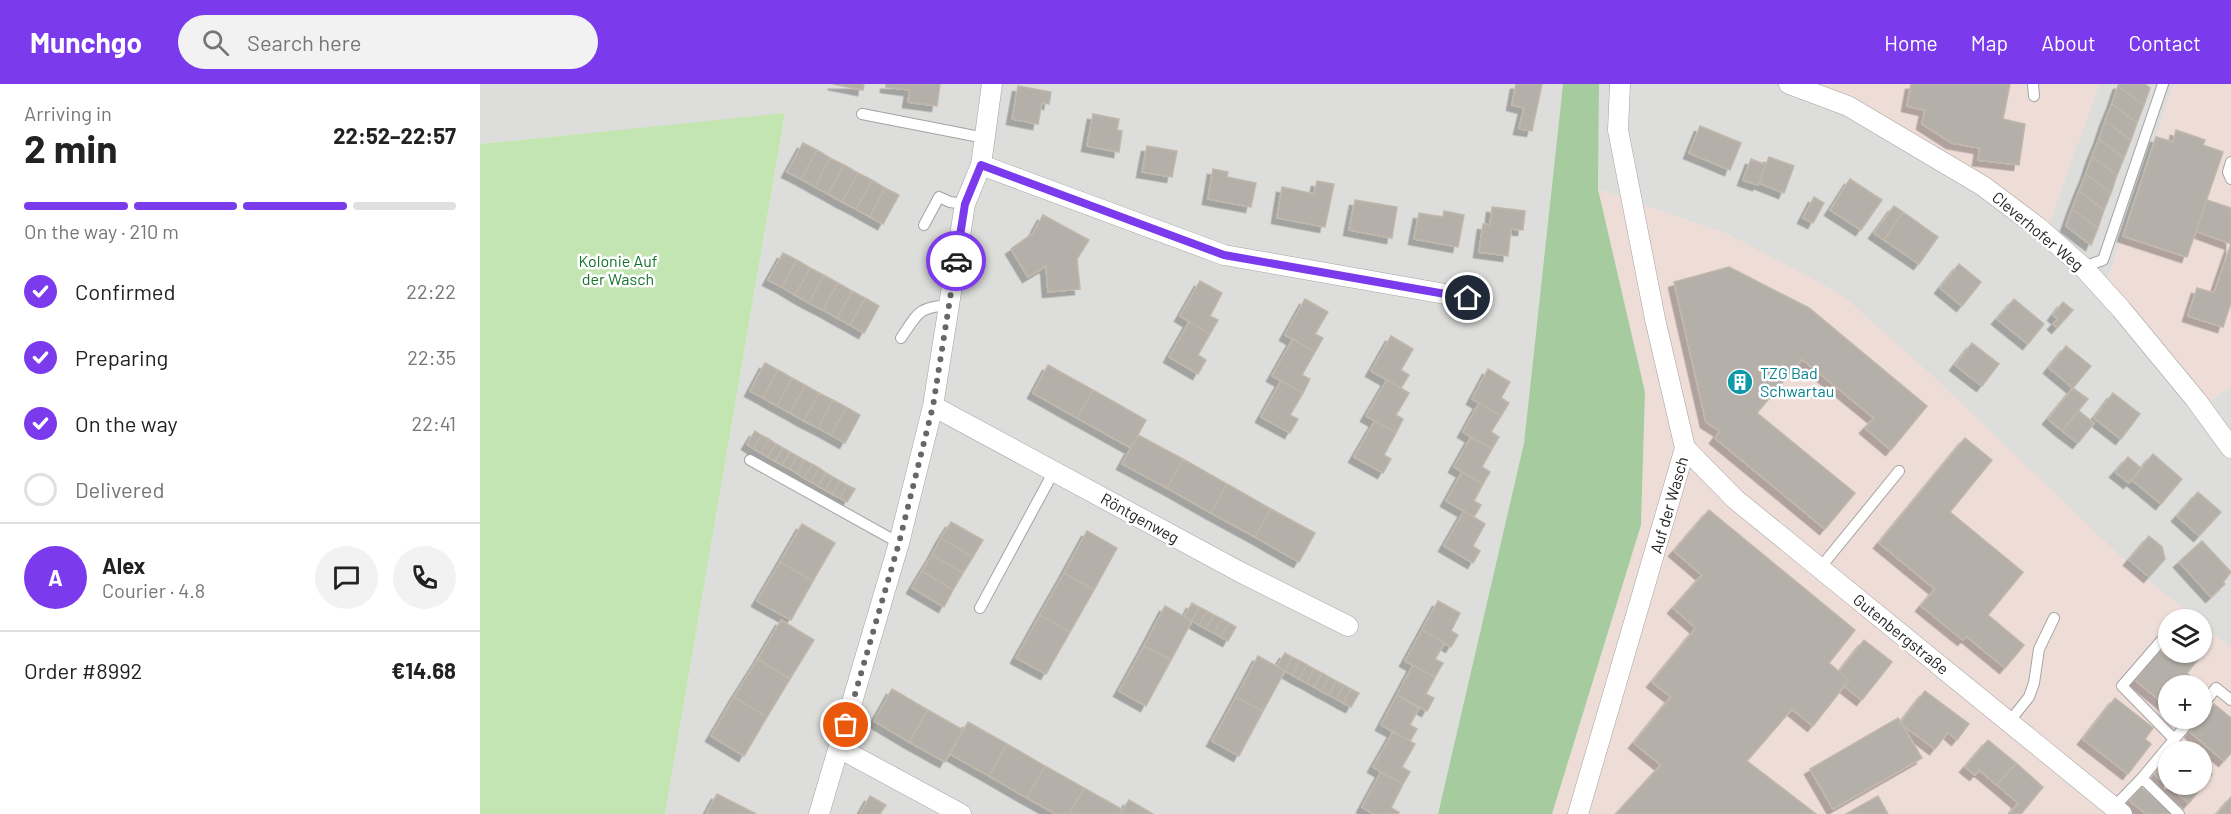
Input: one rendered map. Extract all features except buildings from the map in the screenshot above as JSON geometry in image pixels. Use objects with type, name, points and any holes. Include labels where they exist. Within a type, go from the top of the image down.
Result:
[{"type":"street","points":[[819,814],[899,543],[933,406],[965,204],[981,165],[992,84]]},
{"type":"street","name":"Auf der Wasch","points":[[1578,814],[1685,448],[1655,319],[1618,130],[1620,84]]},
{"type":"street","name":"Cleverhofer Weg","points":[[1789,84],[1848,106],[1983,186],[2039,228],[2083,267],[2196,400],[2231,448]]},
{"type":"street","points":[[981,165],[1224,255],[1468,298]]},
{"type":"street","name":"Röntgenweg","points":[[933,406],[1240,572],[1348,627]]},
{"type":"street","name":"Gutenbergstraße","points":[[1685,448],[1735,499],[2118,811]]},
{"type":"street","points":[[839,748],[961,814]]},
{"type":"lane","points":[[2033,84],[2034,96]]},
{"type":"lane","points":[[2083,267],[2103,260],[2163,84]]},
{"type":"lane","points":[[862,114],[985,138]]},
{"type":"lane","points":[[2231,162],[2228,172],[2231,179]]},
{"type":"lane","points":[[924,225],[939,197],[950,202],[965,204]]},
{"type":"lane","points":[[901,338],[915,317],[927,307],[949,305]]},
{"type":"lane","points":[[750,460],[899,543]]},
{"type":"lane","points":[[980,608],[1054,471]]},
{"type":"lane","points":[[1820,568],[1899,471]]},
{"type":"lane","points":[[2009,722],[2029,697],[2034,683],[2039,648],[2054,618]]},
{"type":"lane","points":[[2158,644],[2122,686],[2174,739]]},
{"type":"lane","points":[[2212,693],[2216,688],[2231,700]]},
{"type":"lane","points":[[2118,811],[2183,729]]},
{"type":"lane","points":[[2142,778],[2179,814]]},
{"type":"shaded area","points":[[480,84],[1563,84],[1524,443],[1438,814],[665,814],[785,114],[480,144]]},
{"type":"shaded area","points":[[1599,84],[1818,84],[1851,98],[2048,226],[2099,84],[2174,84],[2107,281],[2209,402],[2231,386],[2231,648],[2212,633],[2212,609],[2184,609],[1732,236],[1598,189]]},
{"type":"shaded area","points":[[1818,84],[2099,84],[2048,227],[1851,98]]},
{"type":"shaded area","points":[[2174,84],[2231,84],[2231,386],[2209,402],[2107,281]]},
{"type":"shaded area","points":[[1598,189],[1732,236],[1841,294],[1932,375],[2133,568],[2184,609],[2158,609],[2158,663],[2212,663],[2212,633],[2231,648],[2231,814],[1552,814],[1641,525],[1645,392]]},
{"type":"green space","points":[[1563,84],[1599,84],[1598,189],[1645,392],[1641,525],[1552,814],[1438,814],[1524,443]]},
{"type":"green space","name":"Kolonie Auf der Wasch","points":[[785,113],[665,814],[480,814],[480,144]]},
{"type":"way so far","points":[[846,725],[899,543],[933,406],[956,261]]},
{"type":"place","name":"TZG Bad Schwartau","points":[[1740,382]]},
{"type":"route","points":[[956,261],[965,204],[981,165],[1224,255],[1468,298]]}]
